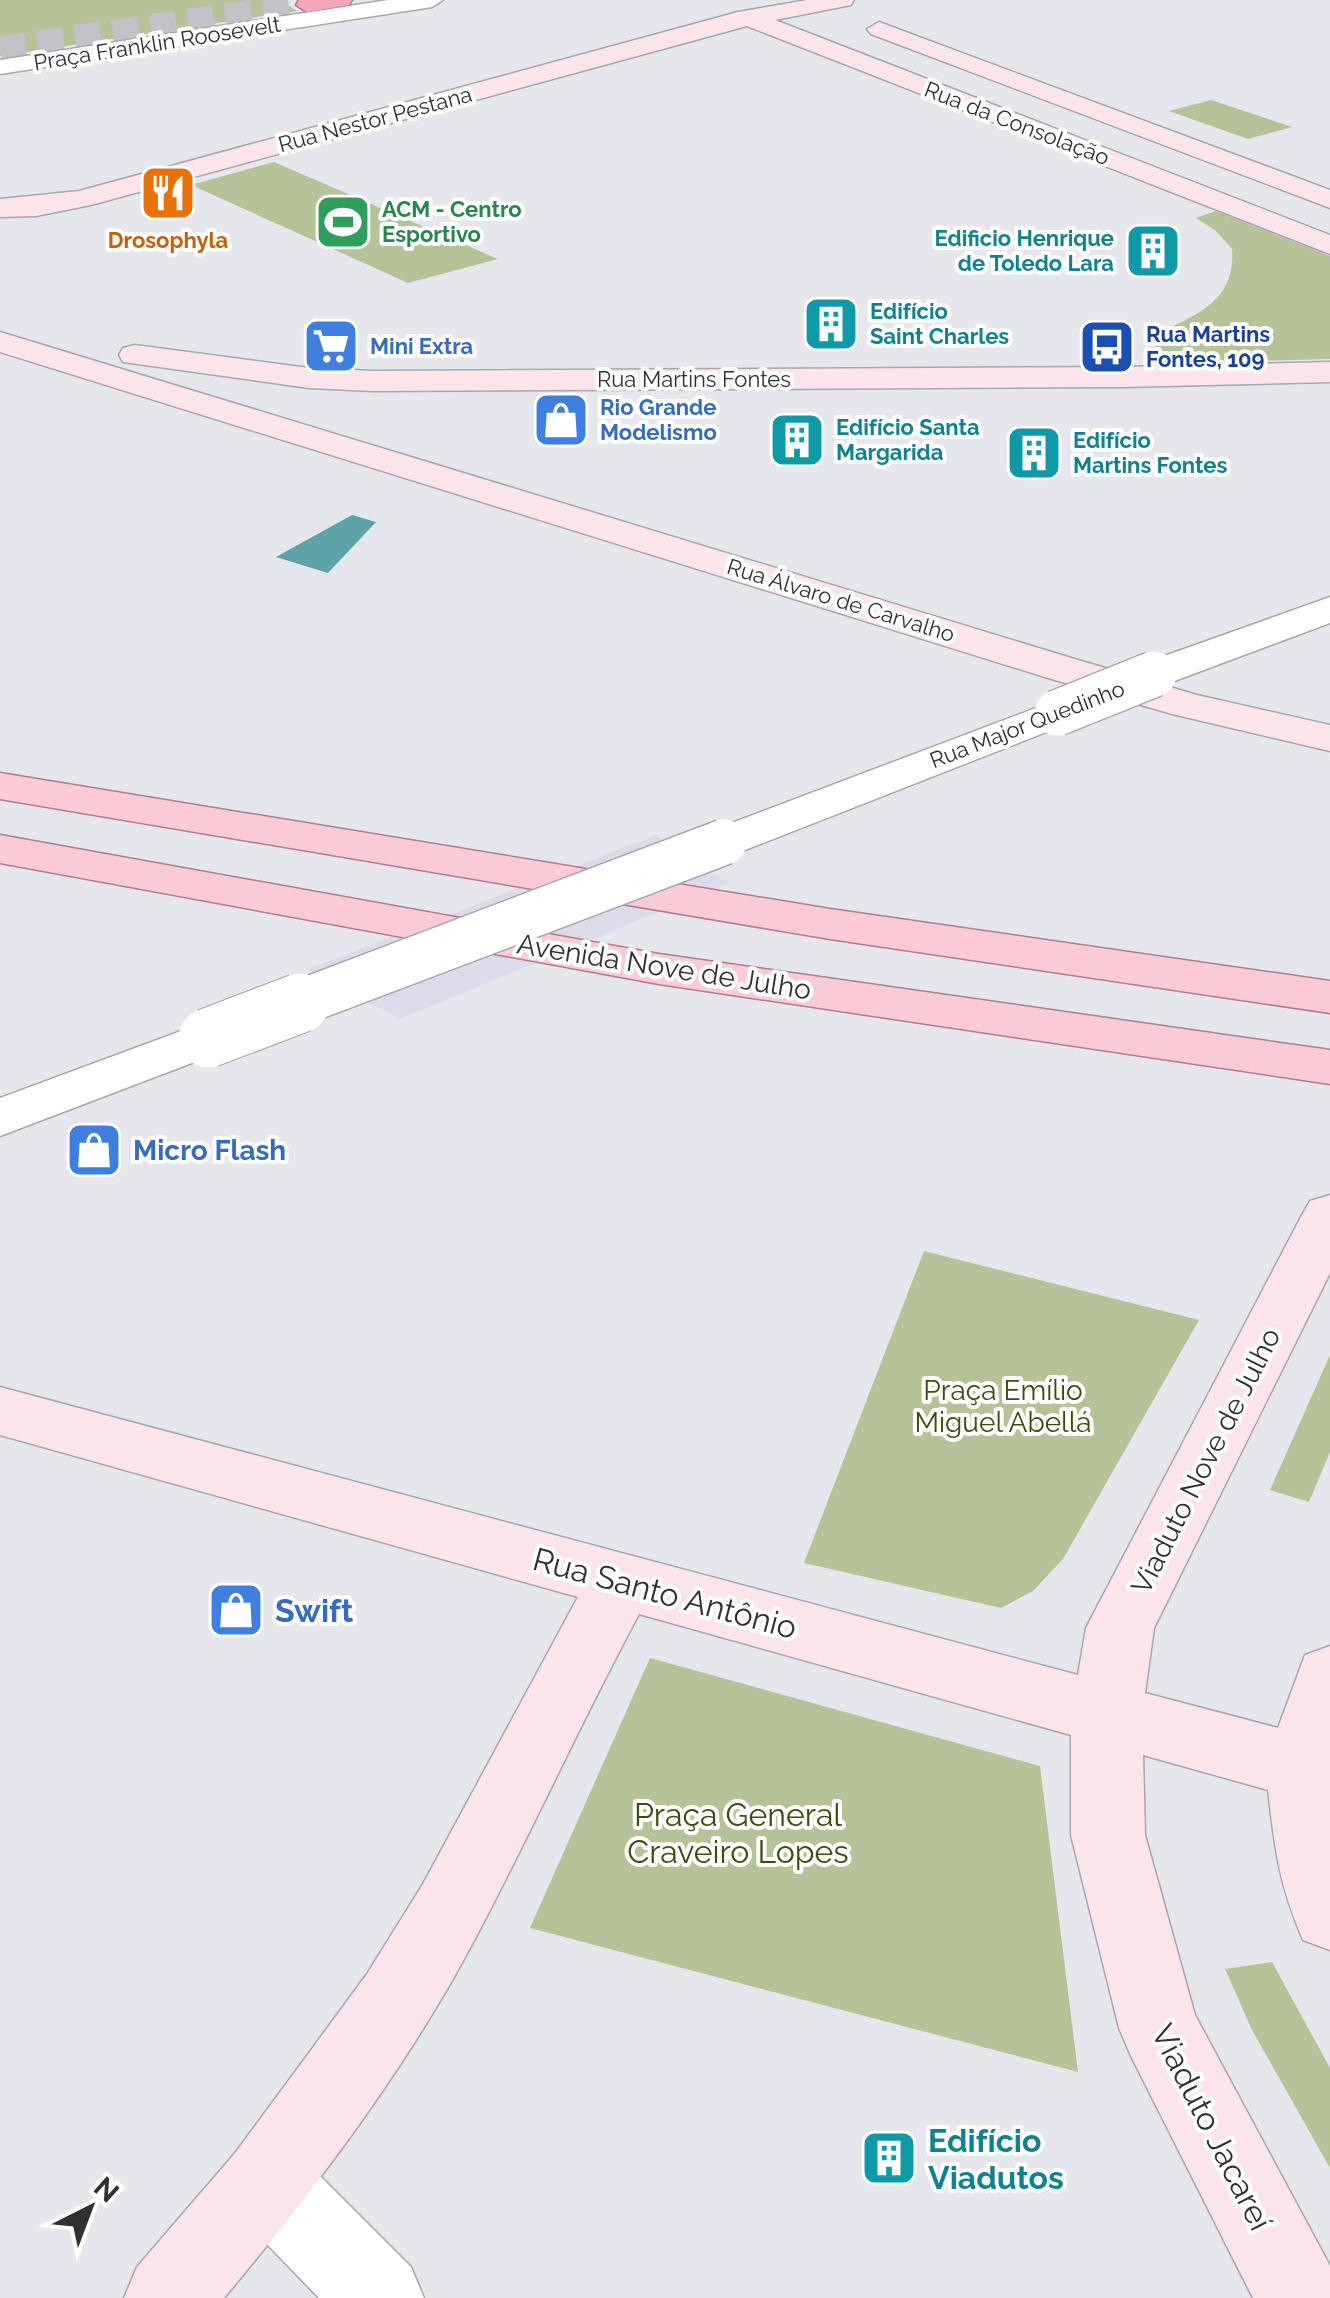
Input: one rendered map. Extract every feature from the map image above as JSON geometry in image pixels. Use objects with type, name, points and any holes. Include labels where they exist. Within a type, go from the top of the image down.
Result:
[{"type":"highway","points":[[307,5],[341,0]]},
{"type":"main road","points":[[0,786],[576,884],[1330,997]]},
{"type":"main road","name":"Avenida Nove de Julho","points":[[0,850],[659,969],[1330,1067]]},
{"type":"street","name":"Praça Franklin Roosevelt","points":[[0,67],[432,0]]},
{"type":"street","name":"Rua Nestor Pestana","points":[[0,208],[81,199],[748,18],[820,2]]},
{"type":"street","name":"Rua da Consolação","points":[[820,2],[1330,200]]},
{"type":"street","name":"Rua da Consolação","points":[[718,6],[1330,245]]},
{"type":"street","name":"Rua Martins Fontes","points":[[0,338],[262,373],[372,381],[1124,377],[1330,372]]},
{"type":"street","name":"Rua Álvaro de Carvalho","points":[[0,338],[1063,669],[1188,705],[1330,738]]},
{"type":"street","name":"Rua Álvaro de Carvalho","points":[[262,373],[356,449]]},
{"type":"street","points":[[356,449],[360,406],[372,381]]},
{"type":"street","name":"Rua Major Quedinho","points":[[0,1118],[1330,609]]},
{"type":"street","name":"Viaduto Nove de Julho","points":[[1107,1714],[1120,1628],[1330,1216]]},
{"type":"street","name":"Rua Santo Antônio","points":[[0,1412],[1316,1771]]},
{"type":"street","points":[[168,2298],[266,2182],[395,2001],[450,1910],[549,1713],[622,1582]]},
{"type":"street","points":[[1330,1676],[1316,1771],[1316,1873],[1330,1914]]},
{"type":"street","name":"Viaduto Jacareí","points":[[1107,1714],[1108,1836],[1159,2028],[1300,2298]]},
{"type":"street","points":[[266,2182],[380,2298]]},
{"type":"shaded area","points":[[656,835],[728,883],[400,1019],[308,969]]},
{"type":"green space","points":[[0,0],[280,0],[297,11],[0,56]]},
{"type":"green space","points":[[1211,100],[1292,127],[1248,139],[1169,111]]},
{"type":"green space","name":"ACM - Centro Esportivo","points":[[274,162],[498,259],[408,283],[191,185]]},
{"type":"green space","points":[[1216,211],[1330,256],[1330,359],[1158,363],[1153,335],[1210,305],[1227,282],[1232,249],[1216,231],[1196,218]]},
{"type":"green space","name":"Praça Emílio Miguel Abellá","points":[[924,1251],[1199,1320],[1063,1559],[1033,1591],[1001,1608],[804,1563]]},
{"type":"green space","points":[[1330,1355],[1330,1452],[1309,1502],[1270,1490]]},
{"type":"green space","name":"Praça General Craveiro Lopes","points":[[650,1658],[1040,1766],[1078,2072],[530,1928]]},
{"type":"green space","points":[[1272,1962],[1330,2068],[1330,2168],[1252,2030],[1225,1969]]},
{"type":"water","points":[[352,515],[376,522],[328,573],[276,557]]},
{"type":"tunnel","points":[[0,49],[307,5]]},
{"type":"place","name":"Drosophyla","points":[[168,193]]},
{"type":"place","name":"ACM - Centro Esportivo","points":[[343,222]]},
{"type":"place","name":"Edificio Henrique de Toledo Lara","points":[[1153,251]]},
{"type":"place","name":"Edifício Saint Charles","points":[[831,324]]},
{"type":"place","name":"Mini Extra","points":[[331,346]]},
{"type":"place","name":"Rua Martins Fontes, 109","points":[[1107,347]]},
{"type":"place","name":"Rio Grande Modelismo","points":[[561,420]]},
{"type":"place","name":"Edifício Santa Margarida","points":[[797,440]]},
{"type":"place","name":"Edifício Martins Fontes","points":[[1034,453]]},
{"type":"place","name":"Micro Flash","points":[[94,1150]]},
{"type":"place","name":"Swift","points":[[236,1610]]},
{"type":"place","name":"Edifício Viadutos","points":[[889,2158]]}]
